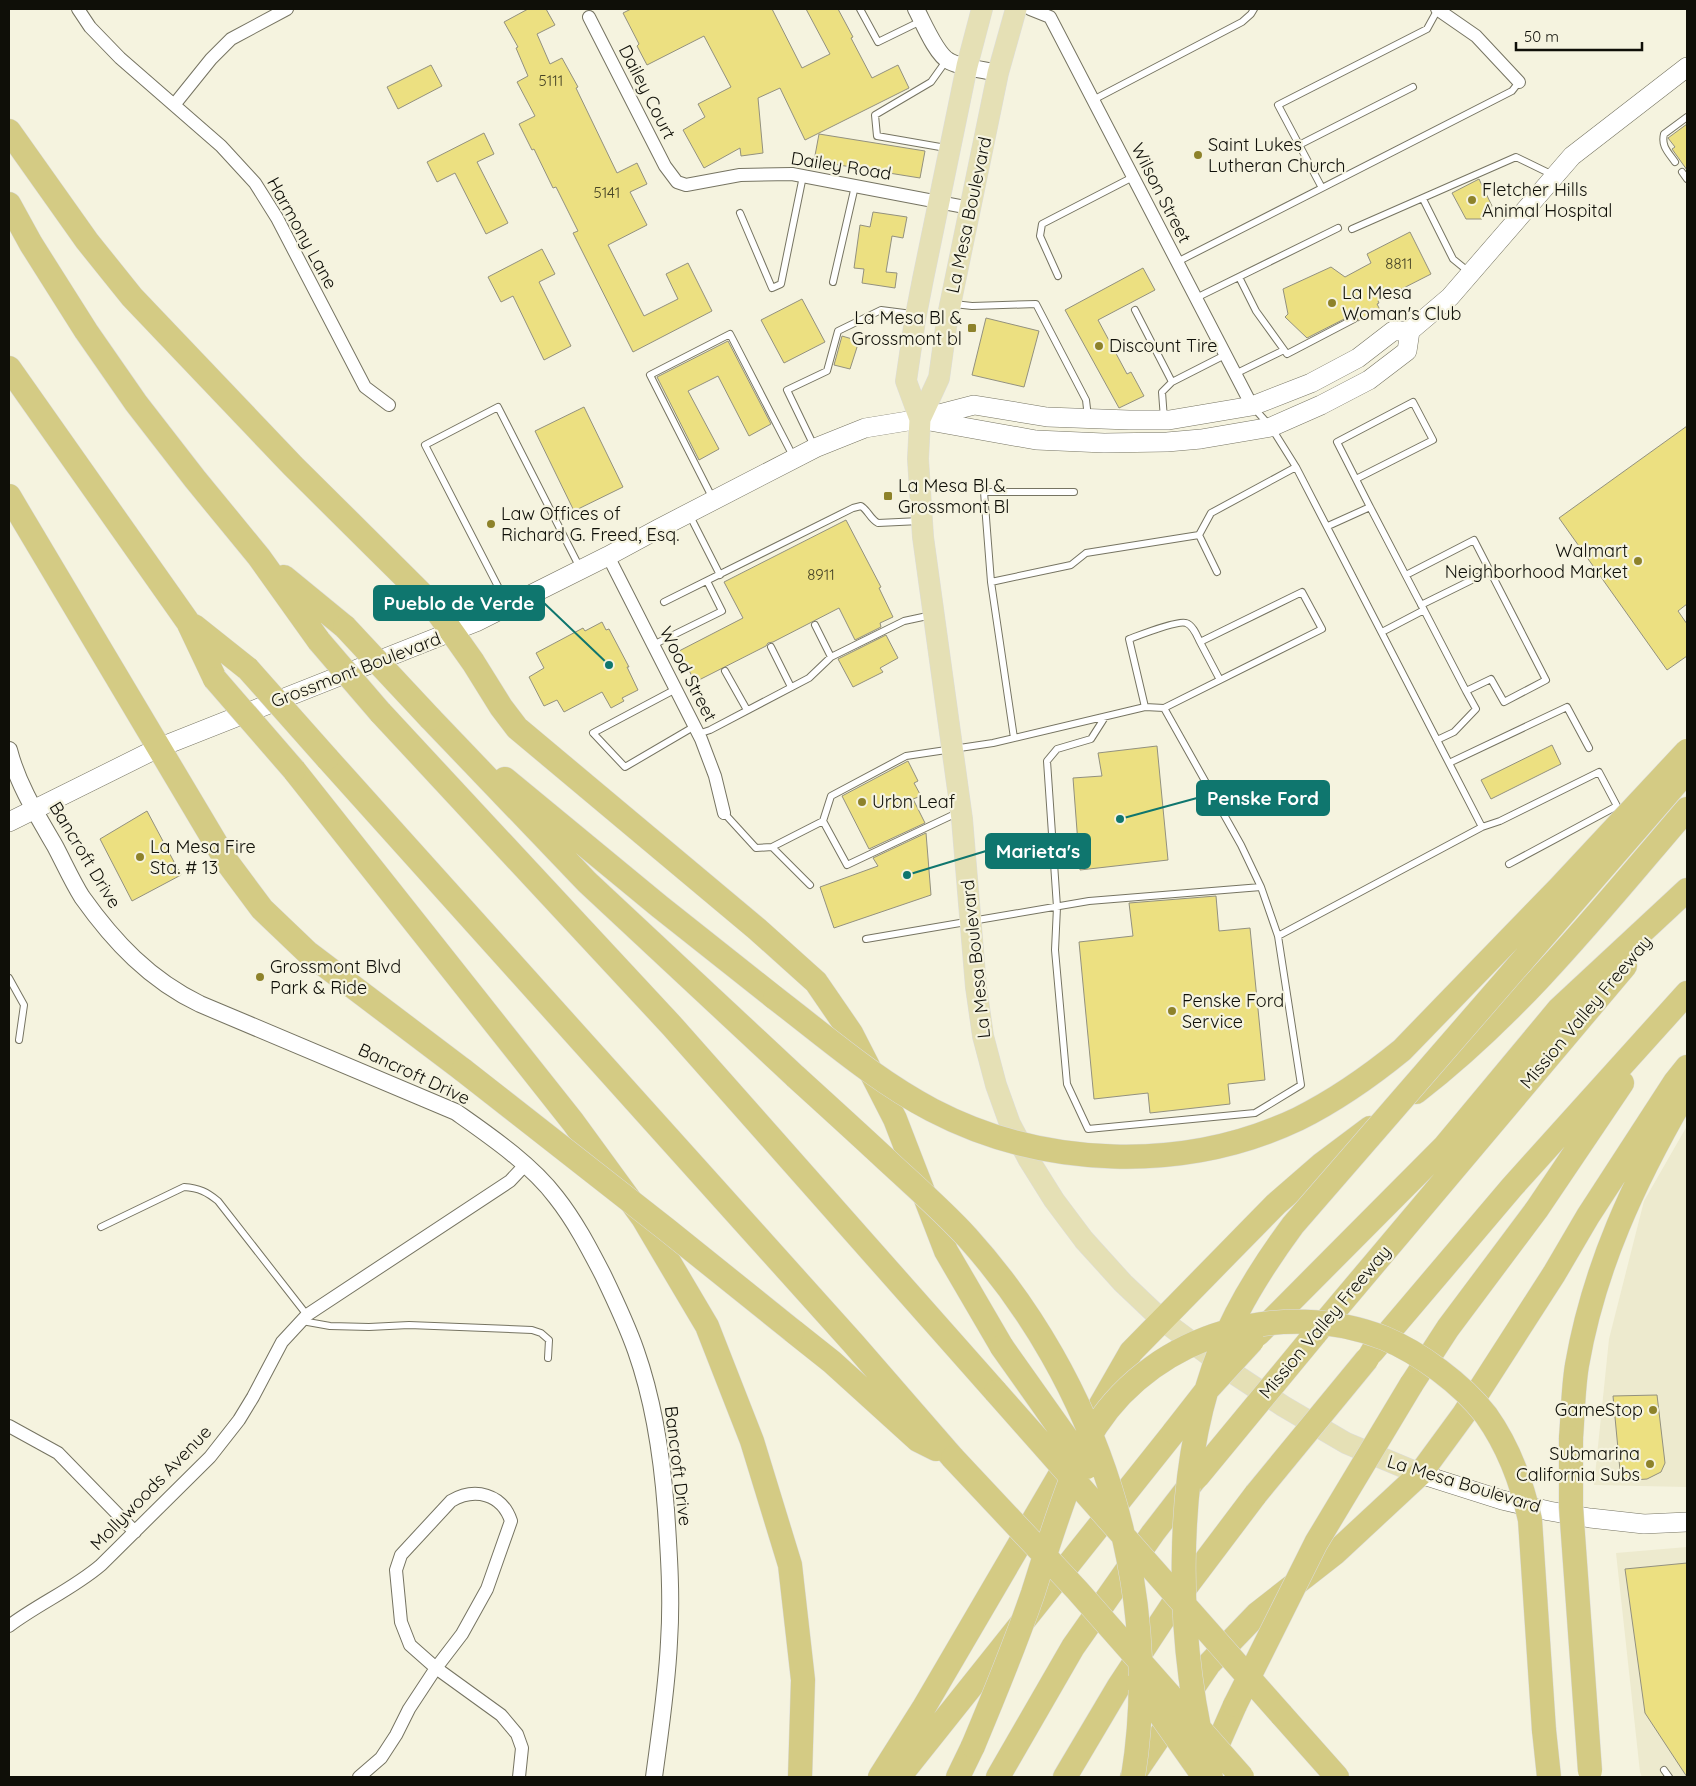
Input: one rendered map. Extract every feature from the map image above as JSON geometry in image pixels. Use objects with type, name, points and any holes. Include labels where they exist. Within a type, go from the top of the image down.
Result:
[{"type":"highway","points":[[9,131],[87,241],[132,297],[293,466],[432,604],[517,728],[757,929],[816,982],[851,1033],[895,1119],[946,1251],[1002,1347],[1092,1474],[1147,1564]]},
{"type":"highway","points":[[9,204],[31,244],[86,331],[136,403],[259,557],[319,641],[380,712],[672,1026],[1337,1777]]},
{"type":"highway","points":[[9,368],[188,622],[215,679],[294,770],[573,1122],[643,1218],[707,1326],[752,1441],[790,1564],[803,1680],[801,1772]]},
{"type":"highway","points":[[9,496],[227,862],[262,909],[307,952],[666,1229],[832,1362],[918,1440],[953,1458]]},
{"type":"highway","points":[[259,557],[344,627],[586,882],[927,1196],[967,1237],[1005,1283],[1038,1331],[1068,1383],[1097,1447],[1113,1494],[1131,1576],[1138,1624],[1140,1669],[1139,1721],[1132,1777]]},
{"type":"highway","points":[[188,622],[248,669],[853,1343],[953,1458],[1077,1590],[1242,1777]]},
{"type":"highway","points":[[430,718],[564,826],[659,906],[775,998],[897,1090],[962,1124],[1025,1145],[1087,1155],[1133,1157],[1177,1154],[1218,1146],[1258,1135],[1296,1119],[1333,1100],[1374,1073],[1402,1050],[1559,888],[1687,751]]},
{"type":"highway","points":[[1211,1777],[1195,1711],[1187,1652],[1184,1574],[1186,1511],[1195,1437],[1218,1357],[1233,1322],[1253,1284],[1293,1225],[1687,771]]},
{"type":"highway","points":[[880,1777],[923,1709],[1132,1352],[1276,1204],[1322,1164],[1436,1076],[1494,1026],[1553,964],[1687,808]]},
{"type":"highway","points":[[899,1777],[1206,1391],[1252,1340],[1445,1146],[1559,1009],[1687,891]]},
{"type":"highway","name":"Mission Valley Freeway","points":[[998,1777],[1073,1646],[1153,1533],[1315,1334],[1687,891]]},
{"type":"highway","points":[[1065,1777],[1119,1686],[1173,1604],[1256,1494],[1512,1187],[1687,993]]},
{"type":"highway","points":[[1204,1777],[1235,1704],[1316,1543],[1411,1385],[1448,1328],[1538,1209],[1669,1014]]},
{"type":"highway","points":[[1132,1777],[1208,1664],[1257,1614],[1335,1553],[1420,1474],[1464,1414],[1554,1274],[1594,1207],[1675,1082],[1687,1067]]},
{"type":"highway","points":[[1590,1774],[1570,1506],[1574,1388],[1590,1304],[1610,1243],[1659,1138],[1687,1089]]},
{"type":"highway","points":[[958,1777],[1004,1672],[1032,1595],[1067,1488],[1096,1426],[1117,1400],[1141,1376],[1195,1342],[1251,1325],[1306,1321],[1351,1327],[1408,1348],[1461,1389],[1485,1414],[1498,1434],[1523,1490],[1530,1520],[1544,1730],[1550,1777]]},
{"type":"highway","points":[[1077,1590],[1161,1718],[1204,1777]]},
{"type":"main road","name":"La Mesa Boulevard","points":[[920,420],[906,381],[916,314],[967,66],[982,9]]},
{"type":"main road","name":"La Mesa Boulevard","points":[[1016,9],[998,73],[951,303],[939,378],[920,420],[918,459],[921,521],[961,811],[976,987],[983,1036],[996,1085],[1010,1124],[1029,1160],[1054,1200],[1079,1233],[1124,1283],[1162,1320],[1233,1373],[1283,1406],[1346,1442],[1420,1474],[1502,1500],[1590,1518],[1644,1524],[1687,1522]]},
{"type":"main road","name":"Grossmont Boulevard","points":[[9,822],[158,748],[453,632],[608,556],[794,458],[865,428],[920,420],[974,405],[1047,417],[1164,420],[1252,406],[1311,383],[1358,358],[1393,331],[1410,331],[1450,297],[1572,156],[1687,67]]},
{"type":"main road","name":"Grossmont Boulevard","points":[[920,420],[1036,440],[1104,443],[1167,442],[1201,439],[1271,426],[1321,405],[1369,380],[1407,351],[1410,331]]},
{"type":"street","name":"Harmony Lane","points":[[78,9],[90,27],[120,58],[221,146],[255,183],[277,218],[366,387],[389,405]]},
{"type":"street","points":[[174,105],[211,59],[231,39],[287,9]]},
{"type":"street","name":"Wilson Street","points":[[1030,9],[1050,17],[1252,406]]},
{"type":"street","points":[[1438,9],[1476,36],[1519,82]]},
{"type":"street","points":[[919,15],[946,60],[955,64],[998,73]]},
{"type":"street","name":"Dailey Court","points":[[589,17],[665,166],[676,182]]},
{"type":"street","name":"Dailey Road","points":[[676,182],[686,185],[740,175],[792,174],[970,208]]},
{"type":"street","name":"Wood Street","points":[[608,556],[696,730],[715,776],[724,813]]},
{"type":"street","name":"Bancroft Drive","points":[[9,750],[14,771],[33,810],[82,896],[117,942],[150,974],[177,993],[200,1004],[456,1112],[525,1165],[556,1197],[588,1246],[616,1302],[636,1352],[650,1402],[664,1488],[670,1572],[670,1641],[664,1709],[654,1777]]},
{"type":"street","name":"Mollywoods Avenue","points":[[9,1626],[30,1610],[88,1576],[210,1457],[239,1420],[282,1342],[305,1318],[510,1181],[525,1165]]},
{"type":"street","points":[[9,1426],[58,1453],[135,1532]]},
{"type":"street","points":[[360,1777],[386,1750],[436,1668],[462,1634],[487,1589],[511,1521],[508,1512],[494,1499],[485,1495],[468,1494],[451,1501],[401,1555],[396,1570],[401,1622],[410,1645],[436,1668],[501,1715],[517,1734],[522,1748],[519,1777]]},
{"type":"lane","points":[[860,9],[878,42],[919,15]]},
{"type":"lane","points":[[1093,100],[1242,22],[1254,9]]},
{"type":"lane","points":[[1322,188],[1278,106],[1428,29],[1438,9]]},
{"type":"lane","points":[[946,60],[931,82],[875,115],[877,136],[950,148]]},
{"type":"lane","points":[[1177,262],[1512,91],[1519,82]]},
{"type":"lane","points":[[1299,145],[1413,86]]},
{"type":"lane","points":[[1675,162],[1662,142],[1664,134],[1687,117]]},
{"type":"lane","points":[[1352,230],[1516,157],[1555,175]]},
{"type":"lane","points":[[1682,172],[1687,179]]},
{"type":"lane","points":[[740,212],[772,288],[781,284],[802,176]]},
{"type":"lane","points":[[1058,276],[1040,236],[1042,224],[1133,177]]},
{"type":"lane","points":[[833,282],[855,186]]},
{"type":"lane","points":[[1422,198],[1453,259],[1470,273]]},
{"type":"lane","points":[[1196,298],[1338,228]]},
{"type":"lane","points":[[1239,277],[1256,311],[1287,354],[1354,319]]},
{"type":"lane","points":[[951,303],[972,306],[1036,304],[1086,400],[1088,418]]},
{"type":"lane","points":[[815,448],[787,390],[827,371],[838,331],[881,310],[916,314]]},
{"type":"lane","points":[[1134,310],[1172,382]]},
{"type":"lane","points":[[714,500],[650,375],[730,334],[794,458]]},
{"type":"lane","points":[[1236,374],[1284,350]]},
{"type":"lane","points":[[1164,420],[1162,392],[1172,382],[1225,355]]},
{"type":"lane","points":[[1356,479],[1433,440],[1413,402],[1337,442],[1370,507],[1476,709],[1454,732],[1437,740]]},
{"type":"lane","points":[[1252,406],[1271,426],[1296,467],[1482,827]]},
{"type":"lane","points":[[508,606],[425,445],[498,407],[581,569]]},
{"type":"lane","points":[[1199,535],[1211,513],[1296,467]]},
{"type":"lane","points":[[1014,738],[991,582],[984,492],[1074,492]]},
{"type":"lane","points":[[664,602],[854,508],[861,506],[865,508],[873,520],[878,523],[921,521]]},
{"type":"lane","points":[[1328,526],[1370,507]]},
{"type":"lane","points":[[688,513],[720,574]]},
{"type":"lane","points":[[1199,535],[1217,572]]},
{"type":"lane","points":[[991,582],[1071,566],[1086,553],[1199,535]]},
{"type":"lane","points":[[1406,575],[1474,540],[1546,680],[1504,702],[1491,679],[1466,691]]},
{"type":"lane","points":[[1382,632],[1490,571]]},
{"type":"lane","points":[[653,645],[722,611],[707,581]]},
{"type":"lane","points":[[724,813],[756,848],[772,847],[823,821],[831,796],[906,756],[990,743],[1145,707],[1164,708],[1322,629],[1302,592],[1200,642]]},
{"type":"lane","points":[[676,689],[592,733],[625,767],[696,730],[710,730],[809,678],[831,657],[904,621],[933,615]]},
{"type":"lane","points":[[1145,707],[1129,639],[1186,622],[1191,626],[1220,680]]},
{"type":"lane","points":[[815,625],[831,657]]},
{"type":"lane","points":[[771,647],[791,687]]},
{"type":"lane","points":[[725,671],[747,710]]},
{"type":"lane","points":[[1449,763],[1567,706],[1589,748]]},
{"type":"lane","points":[[1106,716],[1091,739],[1057,749],[1047,761],[1057,907],[1055,950],[1067,1084],[1088,1129],[1255,1113],[1301,1085],[1278,936],[1261,887],[1241,845],[1164,708]]},
{"type":"lane","points":[[1278,936],[1482,827],[1500,821],[1599,772],[1617,806],[1509,864]]},
{"type":"lane","points":[[823,821],[847,865],[961,811]]},
{"type":"lane","points":[[772,847],[810,885]]},
{"type":"lane","points":[[866,939],[1089,902],[1261,887]]},
{"type":"lane","points":[[9,978],[24,1005],[19,1040]]},
{"type":"lane","points":[[101,1228],[184,1187],[196,1188],[207,1192],[218,1201],[305,1318],[330,1326],[409,1325],[532,1330],[541,1333],[549,1340],[548,1358]]},
{"type":"lane","points":[[1664,1770],[1669,1777]]},
{"type":"shaded area","points":[[1687,1126],[1687,1487],[1594,1485],[1609,1339],[1644,1201]]},
{"type":"shaded area","points":[[1687,1547],[1687,1777],[1642,1777],[1616,1553]]},
{"type":"building","points":[[528,9],[546,9],[555,25],[537,34],[550,64],[562,58],[578,87],[576,88],[617,173],[637,163],[647,184],[630,192],[647,225],[608,245],[644,316],[678,299],[666,274],[688,263],[712,311],[633,352],[573,233],[578,231],[556,187],[553,188],[534,149],[532,150],[519,124],[535,116],[517,82],[528,76],[516,48],[518,47],[504,22]]},
{"type":"building","points":[[631,9],[772,9],[802,68],[830,54],[806,9],[838,9],[872,78],[898,65],[909,88],[805,140],[780,88],[758,98],[763,153],[741,156],[740,148],[704,168],[683,130],[705,117],[698,104],[731,87],[704,36],[647,65],[637,46],[639,44],[623,13]]},
{"type":"building","points":[[431,65],[442,86],[398,109],[387,87]]},
{"type":"building","points":[[1687,124],[1687,170],[1672,149],[1675,147],[1668,138]]},
{"type":"building","points":[[484,133],[494,154],[477,162],[508,223],[486,234],[455,173],[437,182],[427,162]]},
{"type":"building","points":[[819,134],[925,151],[920,178],[814,161]]},
{"type":"building","name":"Fletcher Hills Animal Hospital","points":[[1479,179],[1492,206],[1482,219],[1466,219],[1452,193]]},
{"type":"building","points":[[873,212],[907,217],[903,238],[892,236],[886,272],[897,273],[895,288],[862,283],[864,269],[854,268],[860,225],[870,227]]},
{"type":"building","name":"La Mesa Woman's Club","points":[[1410,232],[1431,274],[1378,301],[1379,303],[1377,304],[1380,310],[1358,321],[1357,315],[1352,315],[1307,338],[1285,317],[1288,314],[1283,289],[1331,267],[1345,277],[1371,263],[1367,254]]},
{"type":"building","points":[[542,249],[555,274],[539,282],[571,346],[544,360],[513,296],[501,302],[488,277]]},
{"type":"building","name":"Discount Tire","points":[[1143,268],[1155,290],[1098,320],[1127,374],[1131,372],[1144,396],[1119,408],[1065,310]]},
{"type":"building","points":[[802,299],[825,342],[784,363],[761,320]]},
{"type":"building","points":[[986,318],[1039,331],[1024,387],[972,375]]},
{"type":"building","points":[[842,336],[859,341],[850,369],[834,365]]},
{"type":"building","points":[[728,341],[771,424],[749,436],[718,376],[688,391],[719,449],[699,460],[657,377]]},
{"type":"building","points":[[584,407],[623,487],[574,511],[535,431]]},
{"type":"building","name":"Walmart Neighborhood Market","points":[[1687,426],[1687,604],[1678,611],[1687,624],[1687,656],[1667,670],[1559,518]]},
{"type":"building","points":[[846,520],[881,587],[879,588],[893,617],[880,623],[881,627],[855,640],[839,608],[695,682],[679,651],[743,618],[724,582]]},
{"type":"building","points":[[602,622],[606,630],[609,629],[629,667],[627,667],[638,690],[622,698],[624,701],[611,708],[602,692],[564,712],[557,700],[544,706],[529,677],[544,668],[536,653],[583,628],[585,631]]},
{"type":"building","points":[[886,635],[898,658],[880,668],[883,672],[853,687],[838,659]]},
{"type":"building","points":[[1552,745],[1561,764],[1491,799],[1481,780]]},
{"type":"building","points":[[1157,746],[1168,860],[1080,870],[1073,778],[1102,776],[1098,753]]},
{"type":"building","points":[[908,761],[918,781],[914,783],[921,796],[913,799],[925,823],[869,849],[842,796]]},
{"type":"building","name":"La Mesa Fire Sta. # 13","points":[[147,811],[181,875],[132,901],[100,839]]},
{"type":"building","points":[[926,833],[931,895],[834,928],[820,887],[878,866],[873,858]]},
{"type":"building","name":"Penske Ford Service","points":[[1216,896],[1219,931],[1250,928],[1265,1080],[1228,1084],[1230,1104],[1150,1113],[1148,1093],[1094,1099],[1079,942],[1133,936],[1129,903]]},
{"type":"building","points":[[1657,1395],[1665,1463],[1661,1472],[1647,1479],[1621,1481],[1613,1396]]},
{"type":"building","points":[[1687,1563],[1687,1777],[1645,1713],[1625,1569]]},
{"type":"place","name":"Saint Lukes Lutheran Church","points":[[1198,155]]},
{"type":"place","name":"Fletcher Hills Animal Hospital","points":[[1472,200]]},
{"type":"place","name":"La Mesa Woman's Club","points":[[1332,303]]},
{"type":"place","name":"La Mesa Bl & Grossmont bl","points":[[972,328]]},
{"type":"place","name":"Discount Tire","points":[[1099,346]]},
{"type":"place","name":"La Mesa Bl & Grossmont Bl","points":[[888,496]]},
{"type":"place","name":"Law Offices of Richard G. Freed, Esq.","points":[[491,524]]},
{"type":"place","name":"Walmart Neighborhood Market","points":[[1638,561]]},
{"type":"place","name":"Pueblo de Verde","points":[[609,665]]},
{"type":"place","name":"Urbn Leaf","points":[[862,802]]},
{"type":"place","name":"Penske Ford","points":[[1120,819]]},
{"type":"place","name":"La Mesa Fire Sta. # 13","points":[[140,857]]},
{"type":"place","name":"Marieta's","points":[[907,875]]},
{"type":"place","name":"Grossmont Blvd Park & Ride","points":[[260,977]]},
{"type":"place","name":"Penske Ford Service","points":[[1172,1011]]},
{"type":"place","name":"GameStop","points":[[1653,1410]]},
{"type":"place","name":"Submarina California Subs","points":[[1650,1464]]}]
